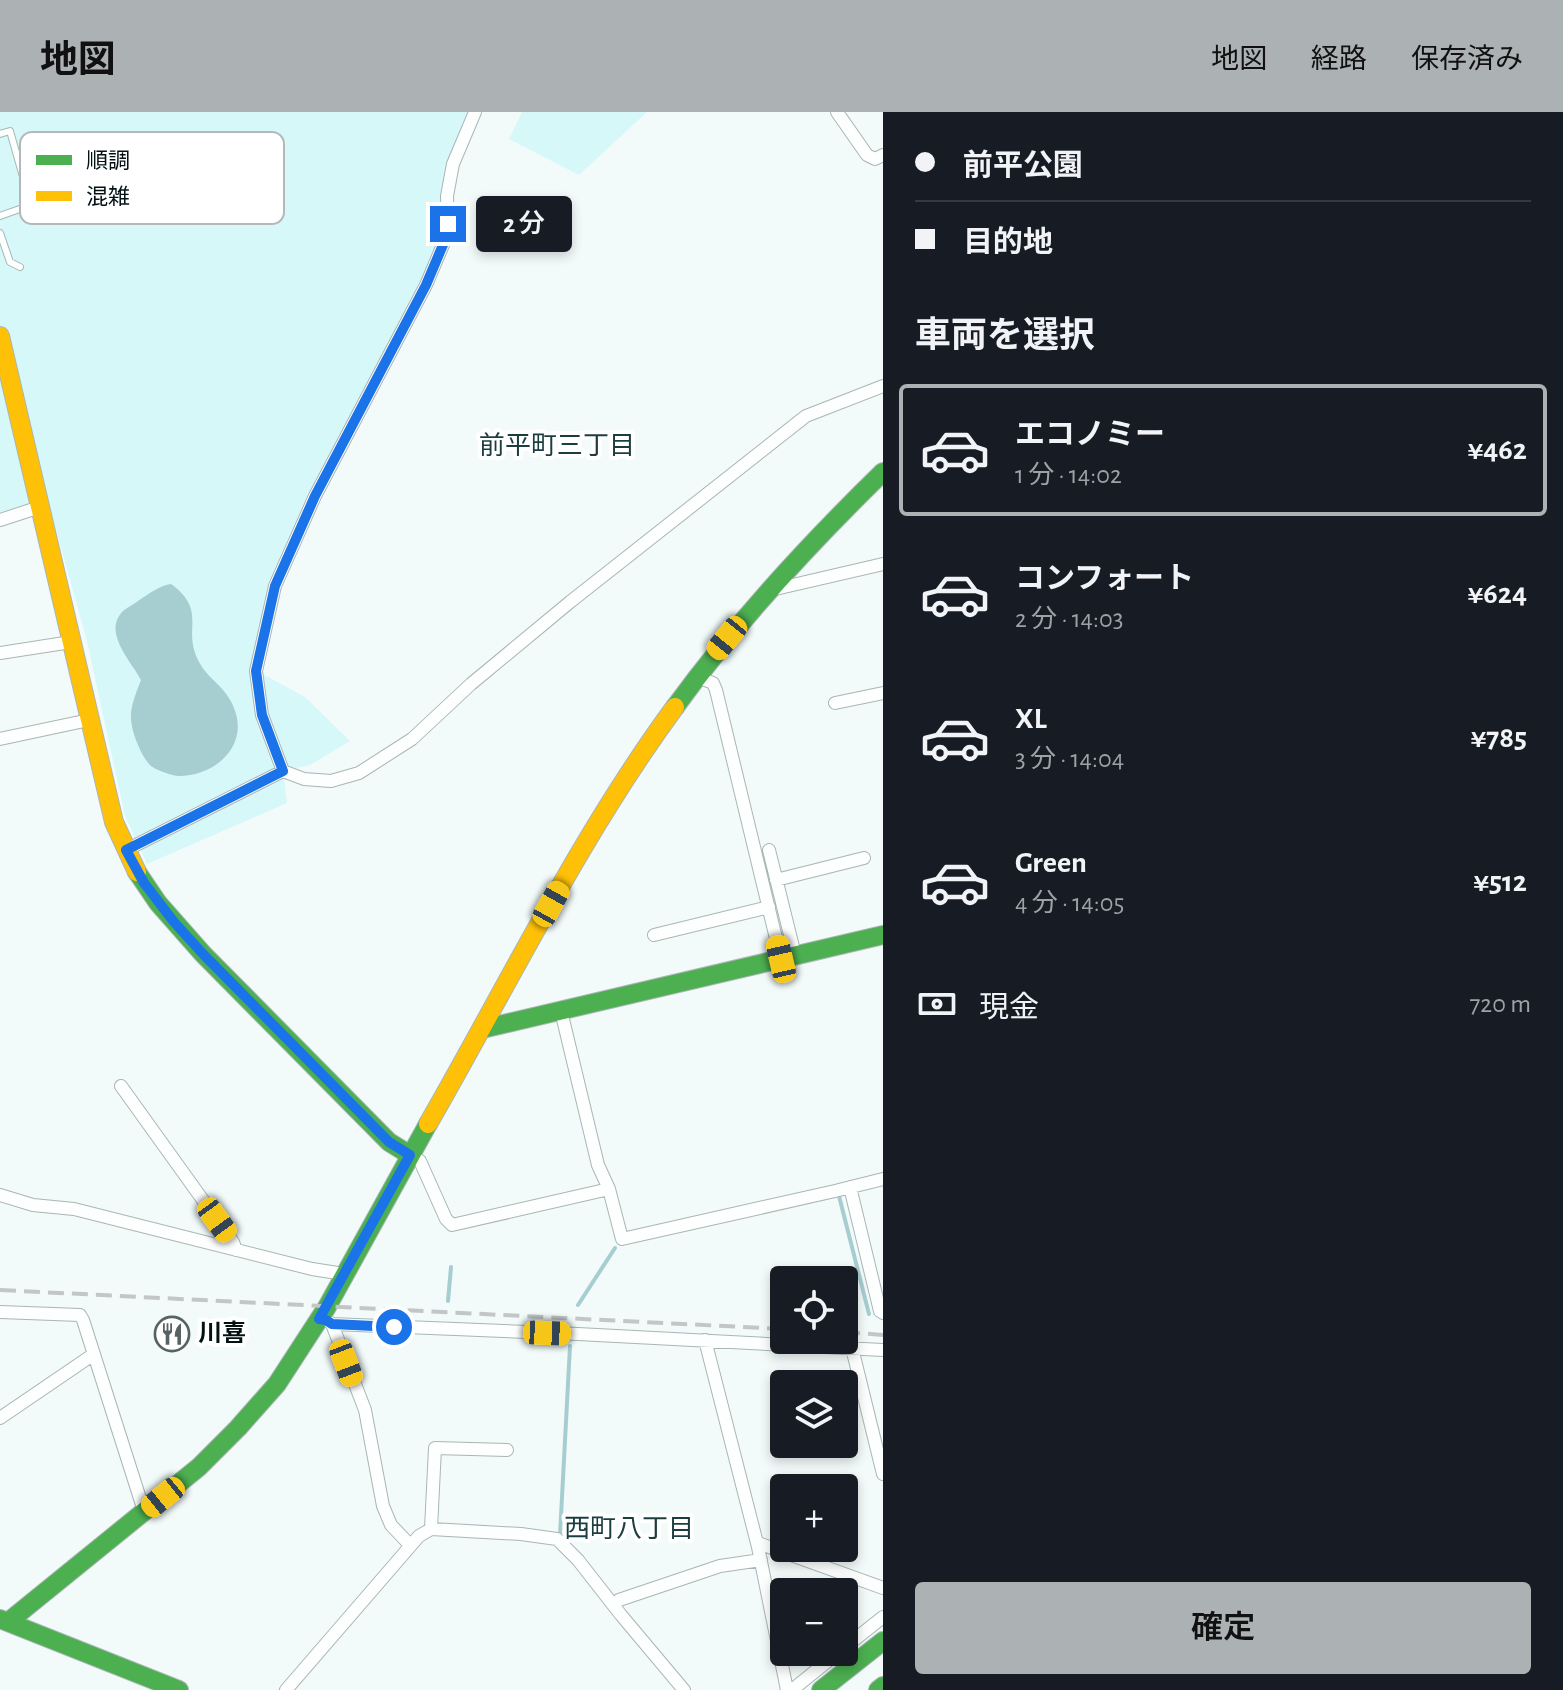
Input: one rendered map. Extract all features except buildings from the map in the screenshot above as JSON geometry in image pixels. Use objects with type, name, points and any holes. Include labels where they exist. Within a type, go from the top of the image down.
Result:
[{"type":"main road","points":[[0,336],[114,822],[126,850],[144,883],[203,954],[389,1142],[410,1155]]},
{"type":"main road","points":[[4,1620],[199,1467],[277,1384],[326,1322],[344,1274],[579,853],[659,729],[768,590],[827,526],[883,472]]},
{"type":"main road","points":[[482,1029],[883,935]]},
{"type":"main road","points":[[4,1620],[179,1690]]},
{"type":"main road","points":[[821,1690],[883,1641]]},
{"type":"main road","points":[[843,1690],[883,1657]]},
{"type":"street","points":[[283,771],[262,715],[256,671],[275,586],[315,496],[426,285],[448,233],[447,196],[453,164],[475,112]]},
{"type":"street","points":[[837,112],[867,155],[875,159],[883,155]]},
{"type":"street","points":[[126,850],[283,771],[304,779],[331,781],[359,773],[412,739],[471,684],[559,611],[806,416],[883,386]]},
{"type":"street","points":[[0,520],[40,507]]},
{"type":"street","points":[[768,590],[883,564]]},
{"type":"street","points":[[0,653],[71,642]]},
{"type":"street","points":[[697,677],[713,683],[716,690],[769,907],[788,957]]},
{"type":"street","points":[[835,703],[883,693]]},
{"type":"street","points":[[0,739],[89,720]]},
{"type":"street","points":[[769,850],[788,957]]},
{"type":"street","points":[[776,880],[864,858]]},
{"type":"street","points":[[654,935],[769,907]]},
{"type":"street","points":[[561,1011],[598,1165],[609,1189],[622,1239],[883,1179]]},
{"type":"street","points":[[121,1086],[236,1250]]},
{"type":"street","points":[[410,1155],[420,1161],[446,1219],[452,1225],[609,1189]]},
{"type":"street","points":[[850,1187],[883,1313]]},
{"type":"street","points":[[0,1195],[33,1205],[74,1209],[312,1269],[344,1274]]},
{"type":"street","points":[[0,1312],[80,1315],[144,1511]]},
{"type":"street","points":[[410,1545],[391,1525],[383,1506],[365,1410],[326,1322],[770,1344]]},
{"type":"street","points":[[705,1340],[758,1543],[789,1690],[821,1666]]},
{"type":"street","points":[[858,1348],[883,1350]]},
{"type":"street","points":[[0,1418],[94,1354]]},
{"type":"street","points":[[854,1354],[883,1474]]},
{"type":"street","points":[[431,1529],[435,1448],[507,1450]]},
{"type":"street","points":[[286,1690],[410,1545],[431,1529],[557,1539],[578,1560],[684,1690]]},
{"type":"street","points":[[758,1543],[883,1588]]},
{"type":"street","points":[[614,1606],[619,1600],[720,1566],[761,1560]]},
{"type":"street","points":[[858,1637],[883,1617]]},
{"type":"lane","points":[[0,134],[10,131],[20,166]]},
{"type":"lane","points":[[0,216],[20,209]]},
{"type":"lane","points":[[0,233],[10,262],[20,267]]},
{"type":"shaded area","points":[[0,112],[475,112],[453,164],[448,233],[275,586],[257,671],[305,697],[350,741],[310,765],[283,771],[287,803],[147,864],[125,816],[87,641],[47,497],[0,513]]},
{"type":"shaded area","points":[[522,112],[647,112],[579,175],[509,139]]},
{"type":"shaded area","points":[[171,584],[189,603],[192,638],[198,660],[229,697],[238,727],[231,749],[215,766],[192,775],[179,776],[151,766],[137,742],[131,711],[141,680],[121,647],[116,629],[117,620],[124,611]]},
{"type":"waterway","points":[[839,1196],[869,1314]]},
{"type":"waterway","points":[[578,1305],[615,1248]]},
{"type":"waterway","points":[[448,1301],[451,1267]]},
{"type":"waterway","points":[[560,1535],[570,1346]]},
{"type":"railway","points":[[0,1290],[770,1328]]},
{"type":"railway","points":[[858,1333],[883,1335]]},
{"type":"traffic: fast","points":[[675,707],[774,585],[883,472]]},
{"type":"traffic: fast","points":[[137,872],[158,903],[203,954],[389,1142],[410,1155]]},
{"type":"traffic: fast","points":[[482,1029],[883,935]]},
{"type":"traffic: fast","points":[[8,1622],[199,1467],[277,1384],[327,1307],[428,1124]]},
{"type":"traffic: fast","points":[[0,1619],[179,1690]]},
{"type":"traffic: fast","points":[[821,1690],[883,1641]]},
{"type":"traffic: fast","points":[[878,1690],[883,1686]]},
{"type":"traffic: slow","points":[[0,336],[114,822],[137,872]]},
{"type":"traffic: slow","points":[[428,1124],[576,859],[640,756],[675,707]]},
{"type":"place","name":"川喜","points":[[172,1334]]},
{"type":"district","name":"前平町三丁目","points":[[557,446]]},
{"type":"district","name":"西町八丁目","points":[[629,1529]]},
{"type":"route","points":[[394,1327],[332,1324],[319,1319],[410,1155],[389,1142],[203,954],[144,883],[126,850],[283,771],[262,715],[256,671],[275,586],[315,496],[426,285],[448,233],[448,224]]}]
